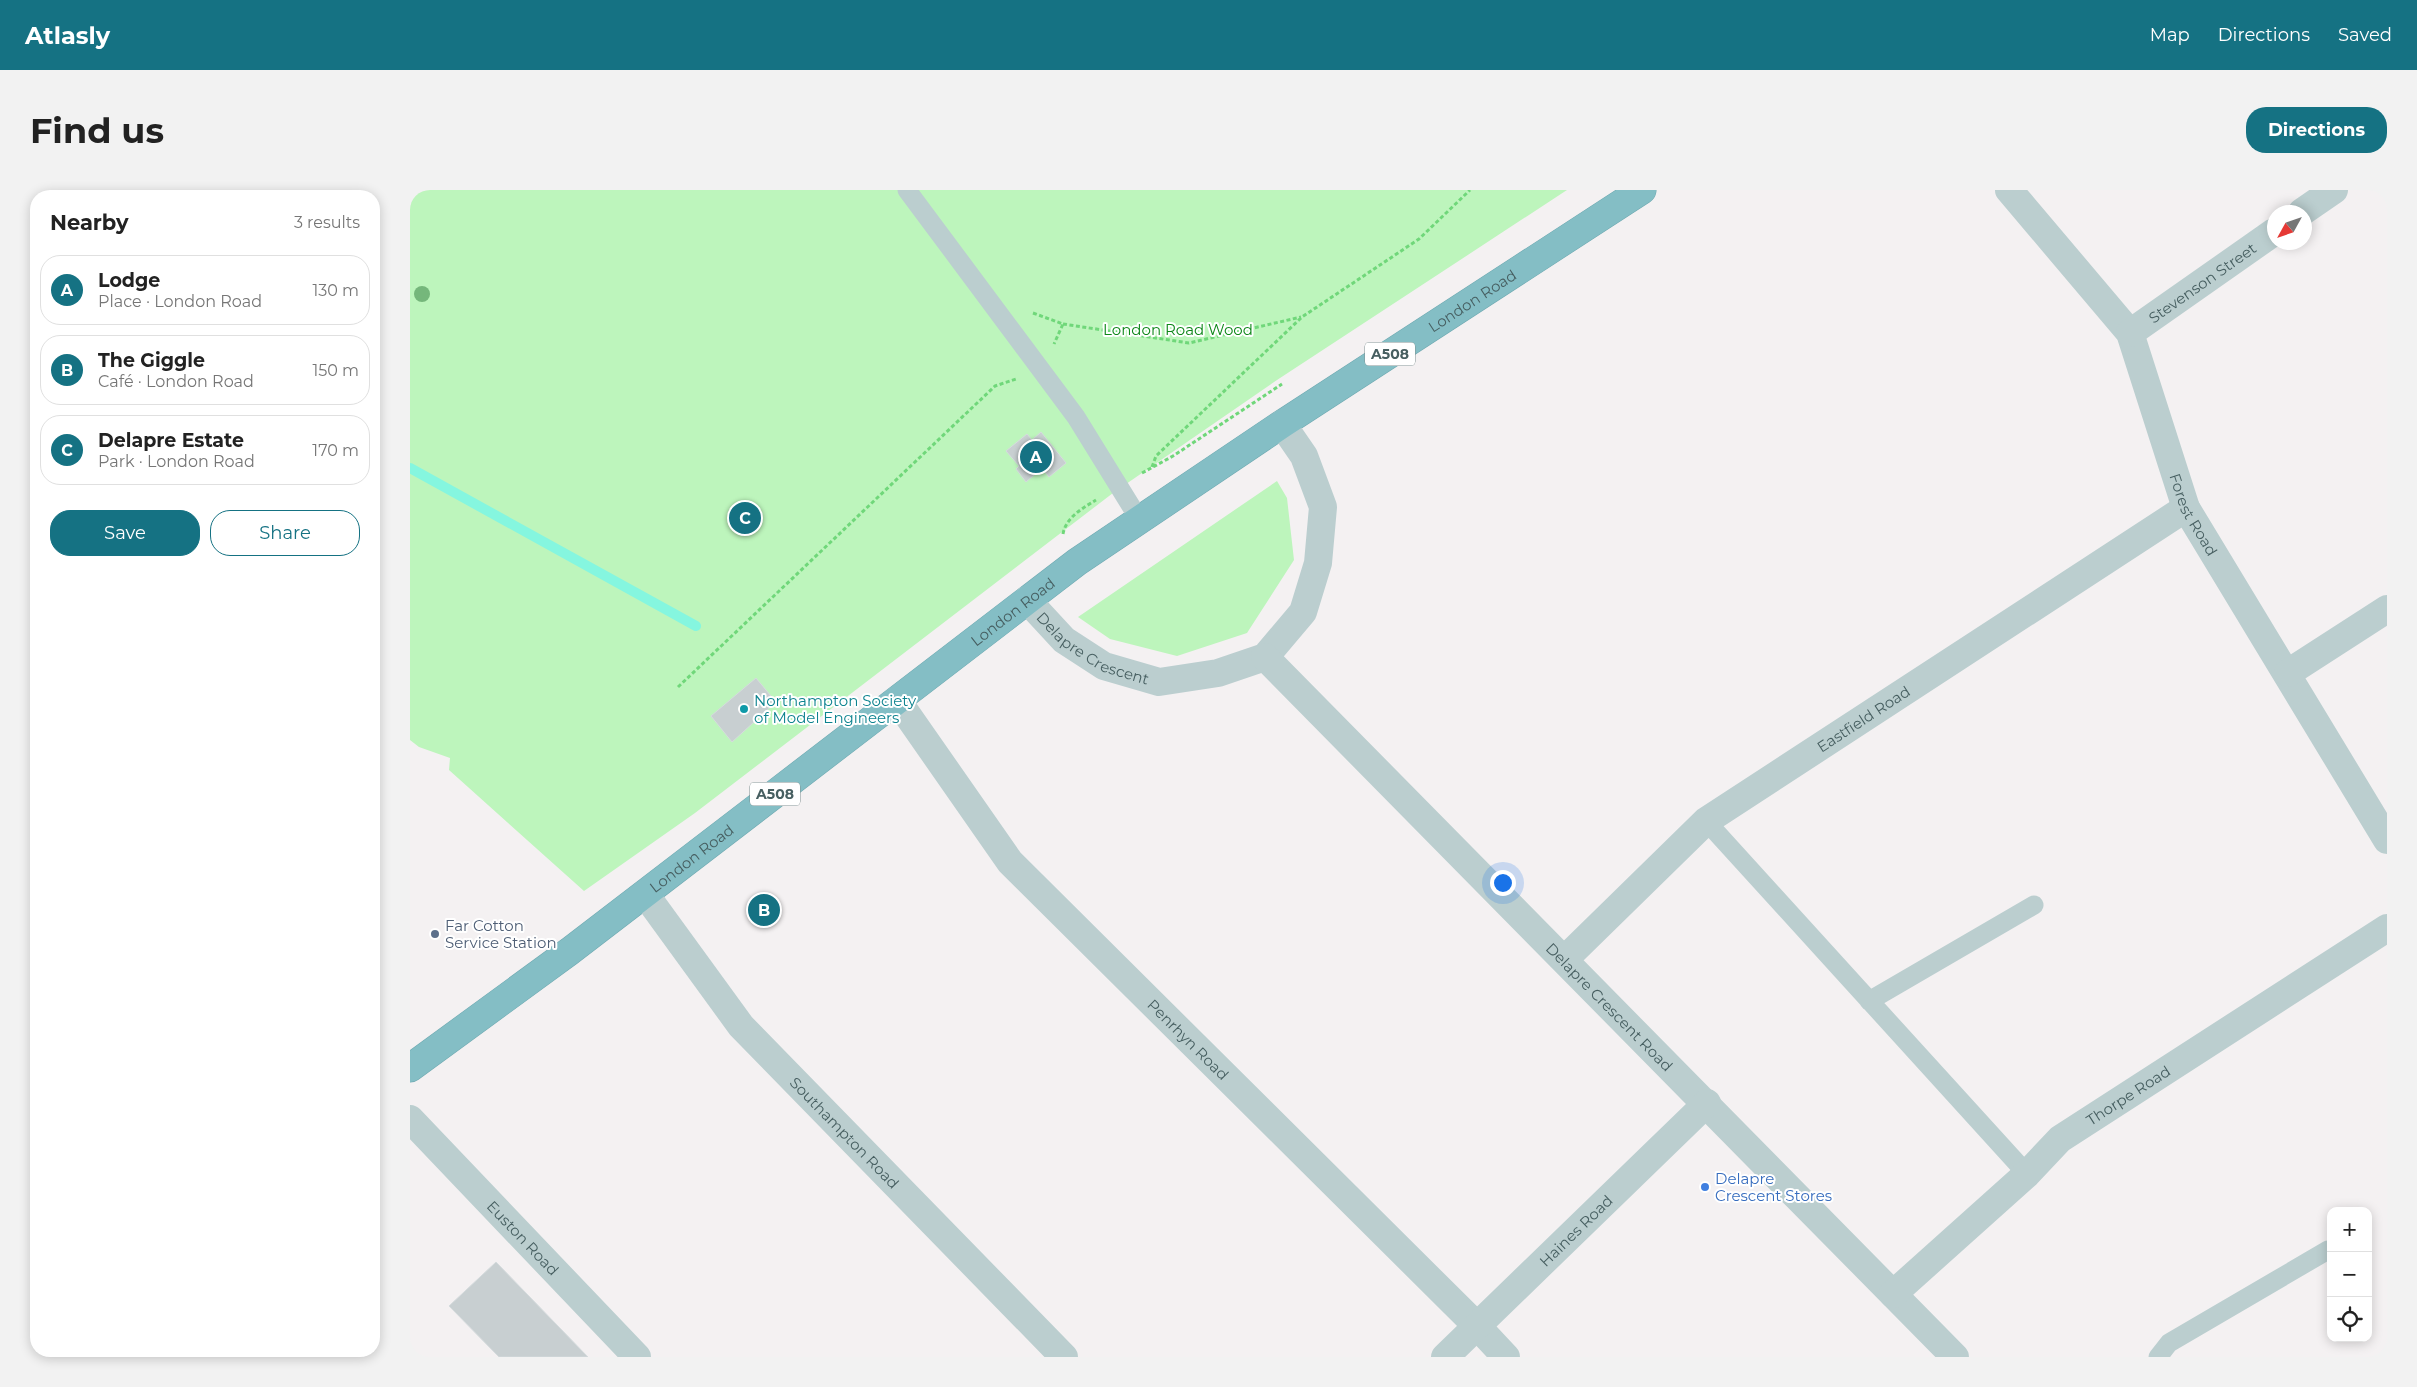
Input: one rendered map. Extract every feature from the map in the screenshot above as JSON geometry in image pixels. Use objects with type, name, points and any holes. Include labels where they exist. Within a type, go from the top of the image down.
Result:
[{"type":"highway","name":"London Road","points":[[410,1068],[645,894],[1028,600],[1139,519],[1642,190]]},
{"type":"street","name":"Forest Road","points":[[2009,190],[2130,333],[2186,508],[2288,673],[2387,840]]},
{"type":"street","points":[[2312,205],[2334,190]]},
{"type":"street","name":"Stevenson Street","points":[[2130,333],[2267,237]]},
{"type":"street","name":"Delapre Crescent","points":[[1028,600],[1064,640],[1104,666],[1159,682],[1218,674],[1265,656],[1303,612],[1318,564],[1323,507],[1304,456],[1282,424]]},
{"type":"street","name":"Eastfield Road","points":[[1565,958],[1706,821],[2186,508]]},
{"type":"street","points":[[2288,673],[2387,609]]},
{"type":"street","name":"Delapre Crescent Road","points":[[1265,656],[1565,958],[1955,1357]]},
{"type":"street","name":"Penrhyn Road","points":[[897,700],[1010,862],[1506,1357]]},
{"type":"street","name":"Southampton Road","points":[[645,894],[742,1026],[1064,1357]]},
{"type":"street","name":"Thorpe Road","points":[[1893,1294],[2027,1174],[2060,1138],[2387,928]]},
{"type":"street","name":"Haines Road","points":[[1445,1357],[1707,1103]]},
{"type":"street","name":"Euston Road","points":[[410,1119],[637,1357]]},
{"type":"lane","points":[[907,190],[1076,417],[1139,519]]},
{"type":"lane","points":[[1706,821],[2027,1174]]},
{"type":"lane","points":[[1868,1001],[2034,905]]},
{"type":"lane","points":[[2158,1357],[2169,1344],[2327,1251]]},
{"type":"path","points":[[1152,468],[1156,456],[1302,317],[1419,239],[1470,190]]},
{"type":"path","points":[[1063,324],[1189,343],[1302,317]]},
{"type":"path","points":[[678,687],[995,386],[1042,370]]},
{"type":"green space","name":"London Road Wood","points":[[410,190],[1567,190],[1277,380],[1113,493],[695,813],[584,891],[449,770],[450,758],[419,747],[410,740]]},
{"type":"green space","points":[[1277,481],[1287,498],[1294,560],[1247,633],[1177,656],[1110,639],[1078,617]]},
{"type":"building","points":[[1041,432],[1066,463],[1049,477],[1042,468],[1026,482],[1016,469],[1019,466],[1006,451],[1027,434],[1032,440]]},
{"type":"building","name":"Northampton Society of Model Engineers","points":[[756,678],[776,702],[732,742],[711,716]]},
{"type":"building","points":[[496,1262],[588,1357],[499,1357],[449,1306]]},
{"type":"waterway","points":[[410,468],[696,626]]},
{"type":"place","name":"Lodge","points":[[1036,457]]},
{"type":"place","name":"Delapre Estate","points":[[745,518]]},
{"type":"place","name":"Northampton Society of Model Engineers","points":[[744,709]]},
{"type":"place","name":"The Giggle","points":[[764,910]]},
{"type":"place","name":"Far Cotton Service Station","points":[[435,934]]},
{"type":"place","name":"Delapre Crescent Stores","points":[[1705,1187]]}]
